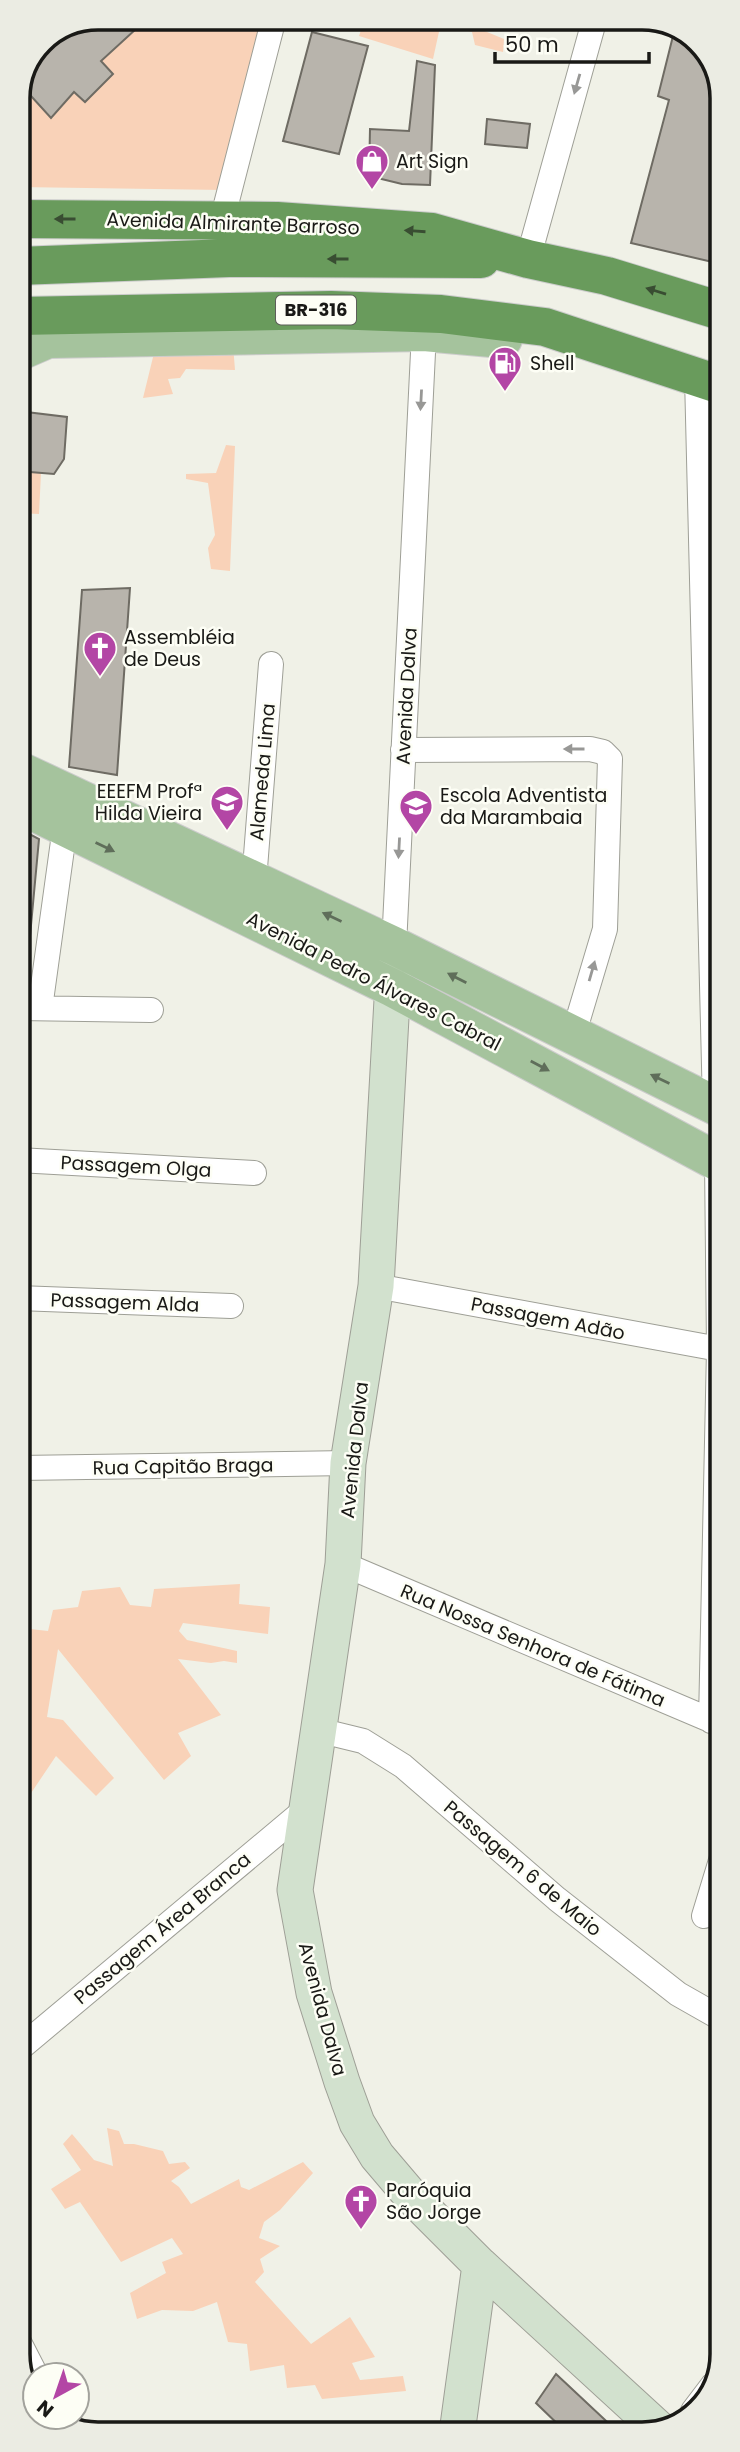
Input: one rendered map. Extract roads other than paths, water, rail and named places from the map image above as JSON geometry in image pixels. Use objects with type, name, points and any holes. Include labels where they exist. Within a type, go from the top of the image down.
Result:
[{"type":"highway","name":"Avenida Almirante Barroso","points":[[30,219],[277,221],[432,232],[528,259],[607,276],[710,309]]},
{"type":"highway","name":"Avenida Almirante Barroso","points":[[30,266],[229,258],[528,259]]},
{"type":"highway","name":"BR-316","points":[[30,316],[331,310],[441,314],[545,327],[709,381]]},
{"type":"main road","points":[[30,344],[424,332],[610,349]]},
{"type":"main road","points":[[30,760],[106,798],[139,825]]},
{"type":"main road","name":"Avenida Pedro Álvares Cabral","points":[[30,799],[139,825],[394,946],[710,1104]]},
{"type":"main road","name":"Avenida Pedro Álvares Cabral","points":[[30,803],[65,827],[393,988],[710,1158]]},
{"type":"street","points":[[222,220],[271,30]]},
{"type":"street","points":[[528,259],[593,30]]},
{"type":"street","name":"Avenida Dalva","points":[[424,332],[376,1286],[348,1463],[343,1564],[295,1891],[314,1993],[357,2123],[377,2156],[411,2196],[480,2265],[651,2422]]},
{"type":"street","points":[[709,381],[710,462]]},
{"type":"street","name":"Alameda Lima","points":[[254,881],[271,664]]},
{"type":"street","points":[[403,750],[590,749],[603,752],[610,760],[605,929],[573,1036]]},
{"type":"street","points":[[30,1003],[65,827]]},
{"type":"street","points":[[30,1008],[151,1010]]},
{"type":"street","name":"Passagem Olga","points":[[30,1161],[254,1172]]},
{"type":"street","name":"Passagem Adão","points":[[376,1286],[710,1347]]},
{"type":"street","name":"Passagem Alda","points":[[30,1298],[231,1306]]},
{"type":"street","name":"Rua Capitão Braga","points":[[30,1468],[348,1463]]},
{"type":"street","name":"Rua Nossa Senhora de Fátima","points":[[343,1564],[710,1720]]},
{"type":"street","name":"Passagem 6 de Maio","points":[[318,1730],[363,1741],[403,1766],[567,1907],[678,1994],[710,2012]]},
{"type":"street","name":"Passagem Área Branca","points":[[30,2040],[307,1808]]},
{"type":"street","points":[[704,1916],[710,1896]]},
{"type":"street","points":[[459,2422],[480,2265]]},
{"type":"place","name":"Art Sign","points":[[372,191]]},
{"type":"place","name":"Shell","points":[[505,393]]},
{"type":"place","name":"Assembléia de Deus","points":[[100,678]]},
{"type":"place","name":"EEEFM Profª Hilda Vieira","points":[[227,832]]},
{"type":"place","name":"Escola Adventista da Marambaia","points":[[416,836]]},
{"type":"place","name":"Paróquia São Jorge","points":[[361,2231]]}]
